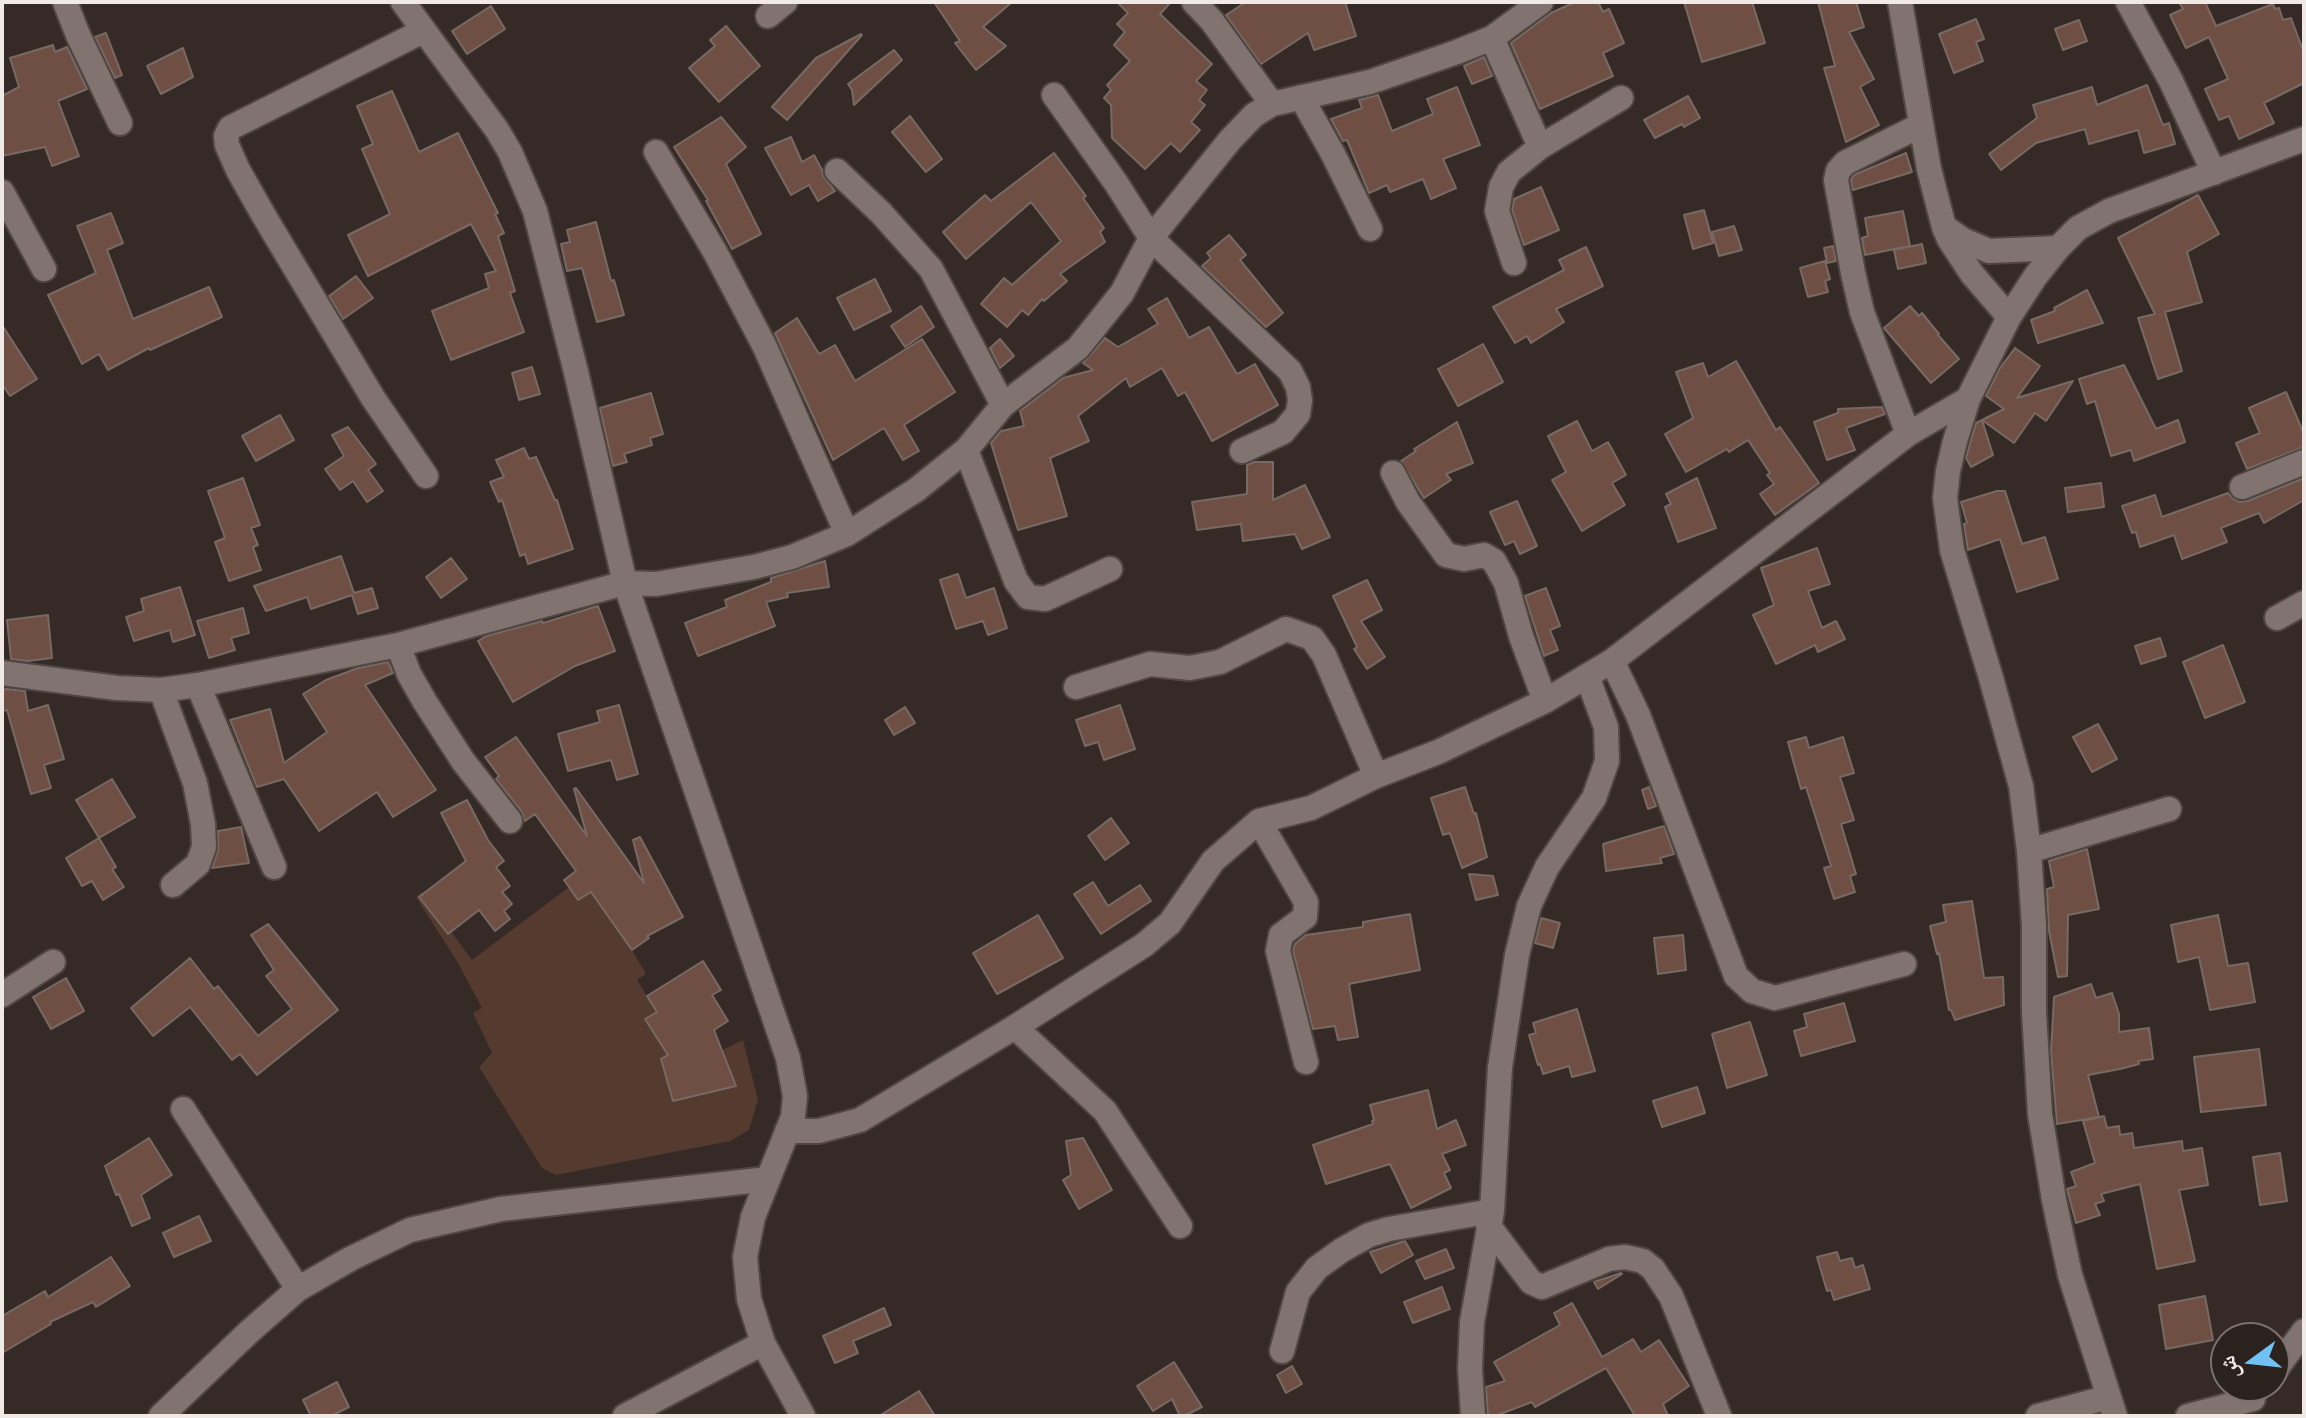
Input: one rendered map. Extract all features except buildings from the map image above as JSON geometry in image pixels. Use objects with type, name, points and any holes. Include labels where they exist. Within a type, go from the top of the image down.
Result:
[{"type":"street","points":[[65,2],[120,123]]},
{"type":"street","points":[[403,2],[497,130],[510,152],[535,211],[625,583],[788,1058],[795,1096],[793,1117],[753,1217],[745,1257],[749,1299],[763,1343],[803,1416]]},
{"type":"street","points":[[1194,2],[1212,21],[1272,104]]},
{"type":"street","points":[[2,671],[117,688],[161,690],[198,685],[398,645],[625,583],[656,584],[754,567],[792,557],[847,534],[916,490],[966,450],[1003,405],[1078,348],[1122,293],[1151,238],[1254,115],[1272,104],[1407,71],[1492,38],[1541,2]]},
{"type":"street","points":[[1900,2],[1921,125],[1944,227],[1972,274],[2009,317]]},
{"type":"street","points":[[2128,2],[2171,81],[2214,173]]},
{"type":"street","points":[[423,31],[230,128],[226,136],[234,162],[264,216],[373,398],[426,476]]},
{"type":"street","points":[[1492,38],[1540,147]]},
{"type":"street","points":[[1054,95],[1151,238],[1290,371],[1298,387],[1298,414],[1283,432],[1242,451]]},
{"type":"street","points":[[1301,97],[1370,229]]},
{"type":"street","points":[[1514,263],[1497,211],[1501,187],[1509,172],[1540,147],[1621,98]]},
{"type":"street","points":[[1908,434],[1862,312],[1836,180],[1838,171],[1845,163],[1921,125]]},
{"type":"street","points":[[2038,1416],[2112,1406],[2070,1275],[2040,1114],[2034,1012],[2034,926],[2021,786],[1952,550],[1945,498],[1955,441],[1968,399],[2009,317],[2035,277],[2078,228],[2109,211],[2304,139]]},
{"type":"street","points":[[656,152],[715,252],[765,347],[847,534]]},
{"type":"street","points":[[837,171],[881,213],[931,269],[1003,405]]},
{"type":"street","points":[[2,192],[44,269]]},
{"type":"street","points":[[1944,227],[1963,240],[1989,251],[2058,248]]},
{"type":"street","points":[[787,1131],[819,1131],[860,1120],[1144,945],[1170,923],[1213,861],[1259,821],[1311,808],[1376,776],[1438,752],[1545,701],[1612,661],[1908,434],[1968,399]]},
{"type":"street","points":[[966,450],[1016,581],[1028,597],[1045,599],[1110,569]]},
{"type":"street","points":[[2242,487],[2304,462]]},
{"type":"street","points":[[1393,473],[1408,502],[1446,555],[1464,559],[1484,555],[1494,561],[1506,583],[1545,701]]},
{"type":"street","points":[[2277,618],[2304,603]]},
{"type":"street","points":[[1076,687],[1150,664],[1190,668],[1220,662],[1286,629],[1312,638],[1324,655],[1376,776]]},
{"type":"street","points":[[398,645],[409,674],[425,702],[463,761],[510,821]]},
{"type":"street","points":[[1612,661],[1638,715],[1736,976],[1752,991],[1775,998],[1904,964]]},
{"type":"street","points":[[1473,1416],[1470,1368],[1472,1322],[1490,1218],[1500,1067],[1517,955],[1526,918],[1547,867],[1594,798],[1607,761],[1606,727],[1587,676]]},
{"type":"street","points":[[198,685],[274,867]]},
{"type":"street","points":[[161,690],[195,783],[203,824],[204,847],[198,864],[173,885]]},
{"type":"street","points":[[2029,851],[2169,809]]},
{"type":"street","points":[[1259,821],[1306,902],[1305,917],[1281,935],[1278,951],[1306,1062]]},
{"type":"street","points":[[2,995],[53,962]]},
{"type":"street","points":[[1015,1027],[1105,1111],[1180,1226]]},
{"type":"street","points":[[183,1109],[298,1289]]},
{"type":"street","points":[[161,1416],[298,1289],[410,1230],[501,1209],[768,1179]]},
{"type":"street","points":[[1282,1351],[1298,1292],[1317,1268],[1342,1250],[1369,1235],[1389,1229],[1490,1218]]},
{"type":"street","points":[[1490,1218],[1531,1282],[1542,1287],[1609,1259],[1625,1257],[1643,1261],[1653,1269],[1671,1296],[1719,1416]]},
{"type":"street","points":[[2290,1350],[2304,1331]]},
{"type":"street","points":[[625,1416],[763,1343]]},
{"type":"street","points":[[2188,1416],[2248,1402]]},
{"type":"shaded area","points":[[569,887],[578,900],[591,892],[646,974],[637,980],[657,1012],[646,1018],[668,1055],[664,1058],[722,1050],[743,1040],[758,1100],[749,1130],[730,1141],[556,1175],[542,1168],[479,1067],[492,1053],[473,1013],[482,1008],[416,897],[422,892],[472,960]]}]
